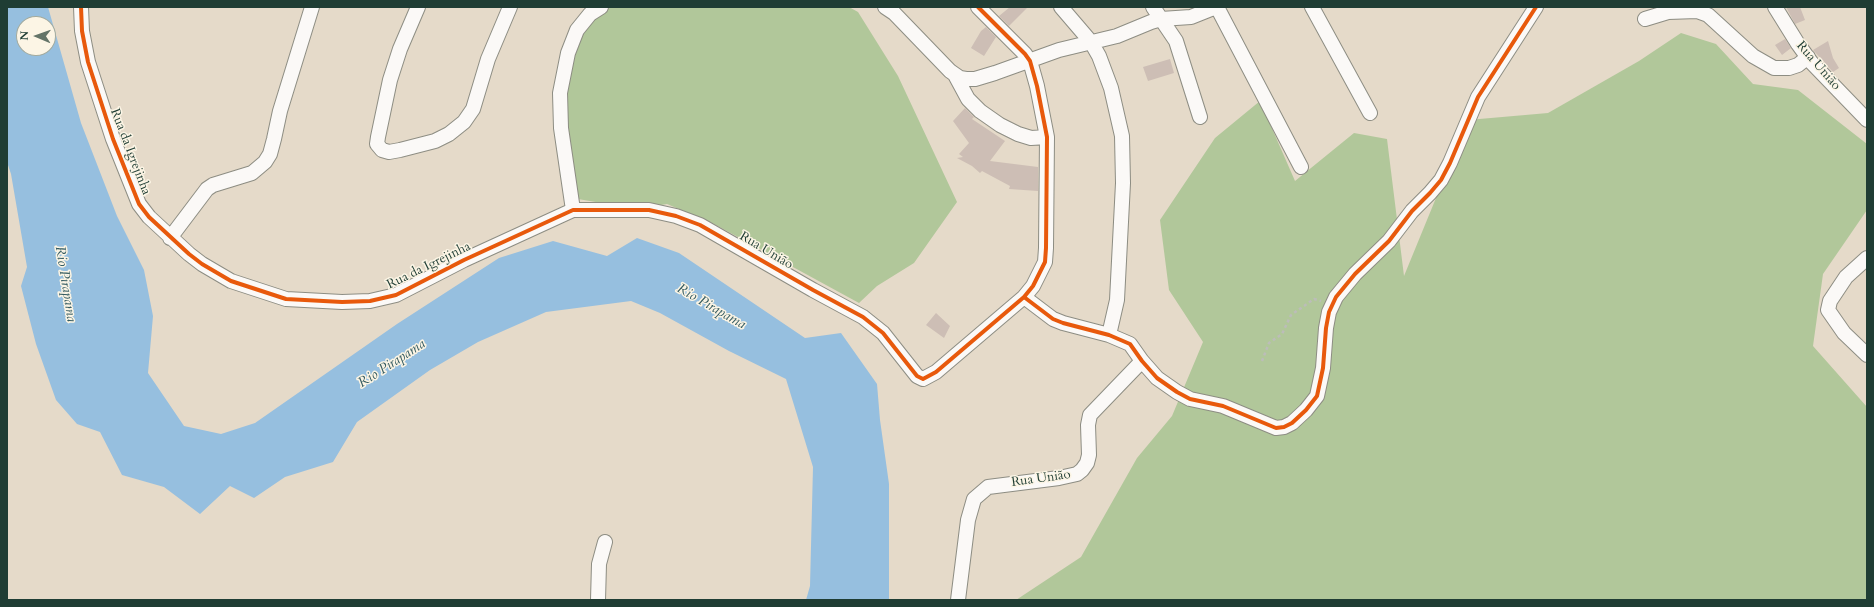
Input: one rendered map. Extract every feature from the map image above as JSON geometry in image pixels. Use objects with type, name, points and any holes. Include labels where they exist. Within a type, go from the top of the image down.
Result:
[{"type":"street","name":"Rua da Igrejinha","points":[[81,7],[82,31],[88,62],[113,139],[134,194],[149,217],[170,238],[189,254],[231,281],[286,298],[310,301],[370,301],[396,295],[464,260],[573,210]]},
{"type":"street","points":[[170,238],[207,189],[213,185],[252,173],[261,167],[267,158],[274,139],[280,111],[312,7]]},
{"type":"street","points":[[418,7],[400,49],[390,80],[378,137],[378,144],[382,150],[389,152],[435,141],[449,134],[464,122],[473,109],[488,59],[510,7]]},
{"type":"street","points":[[573,210],[561,128],[560,93],[568,53],[577,30],[590,14],[601,7]]},
{"type":"street","points":[[885,7],[894,13],[955,75],[968,99],[980,111],[1000,125],[1018,134],[1031,138],[1047,137]]},
{"type":"street","points":[[978,7],[1030,61],[1042,104],[1047,137],[1045,262],[1033,286],[1024,297],[1052,318],[1063,323],[1108,335],[1130,344],[1142,361],[1168,386],[1190,398],[1223,406],[1276,428],[1284,427],[1299,417],[1317,396],[1323,368],[1328,312],[1355,274],[1389,241],[1412,211],[1441,180],[1450,163],[1478,97],[1536,7]]},
{"type":"street","points":[[1061,7],[1091,42],[1099,56],[1111,88],[1119,120],[1124,158],[1117,300],[1108,335]]},
{"type":"street","points":[[1153,7],[1176,41],[1200,116]]},
{"type":"street","points":[[955,75],[966,79],[976,79],[1058,50],[1117,36],[1142,25],[1161,19],[1191,17],[1216,7],[1301,167]]},
{"type":"street","points":[[1312,7],[1370,113]]},
{"type":"street","name":"Rua União","points":[[1775,7],[1786,27],[1808,57],[1867,120]]},
{"type":"street","points":[[1645,19],[1668,12],[1697,11],[1708,15],[1753,56],[1774,68],[1789,68],[1798,65],[1808,57]]},
{"type":"street","name":"Rua União","points":[[573,210],[649,210],[676,216],[700,225],[872,323],[883,333],[917,376],[923,379],[936,372],[1024,297]]},
{"type":"street","points":[[1867,258],[1846,277],[1830,301],[1828,310],[1844,333],[1867,355]]},
{"type":"street","name":"Rua União","points":[[958,600],[968,520],[974,499],[988,487],[1059,478],[1077,474],[1082,470],[1087,463],[1089,455],[1088,425],[1090,415],[1142,361]]},
{"type":"street","points":[[598,600],[599,564],[605,542]]},
{"type":"path","points":[[1262,361],[1269,343],[1282,334],[1291,315],[1314,299],[1333,304]]},
{"type":"green space","points":[[611,7],[849,7],[858,12],[898,76],[957,202],[914,263],[877,286],[859,303],[714,224],[667,204],[637,209],[572,198],[562,85],[577,30]]},
{"type":"green space","points":[[1681,33],[1716,44],[1753,84],[1798,90],[1867,144],[1867,210],[1823,274],[1813,346],[1867,407],[1867,600],[1016,600],[1081,557],[1137,458],[1172,416],[1203,342],[1169,290],[1160,220],[1215,138],[1260,101],[1295,181],[1354,133],[1387,139],[1404,276],[1468,120],[1548,113],[1639,61]]},
{"type":"water","name":"Rio Pirapama","points":[[7,7],[48,7],[51,16],[16,16],[16,56],[56,56],[56,35],[81,123],[117,216],[144,270],[153,316],[148,373],[184,426],[221,434],[255,423],[397,324],[499,258],[553,241],[607,256],[637,238],[679,253],[805,338],[841,333],[877,384],[880,420],[889,484],[889,600],[806,600],[810,586],[813,467],[786,379],[729,351],[660,313],[631,301],[546,312],[478,342],[430,370],[357,422],[333,462],[285,477],[254,498],[230,486],[200,514],[164,487],[122,475],[100,432],[77,424],[56,400],[36,344],[21,286],[27,267],[11,174],[7,162]]},
{"type":"building","points":[[1010,7],[1028,7],[1009,26],[999,16]]},
{"type":"building","points":[[1786,7],[1800,7],[1805,20],[1795,24]]},
{"type":"building","points":[[986,27],[996,37],[984,56],[971,48],[981,31]]},
{"type":"building","points":[[1785,39],[1791,48],[1782,55],[1775,45]]},
{"type":"building","points":[[1828,41],[1833,58],[1839,68],[1833,72],[1813,50]]},
{"type":"building","points":[[1170,59],[1174,73],[1148,81],[1143,67]]},
{"type":"building","points":[[965,108],[974,117],[972,119],[1005,141],[990,161],[1038,167],[1038,191],[1009,189],[1010,186],[982,171],[980,173],[972,166],[957,158],[963,157],[959,154],[969,143],[953,121]]},
{"type":"building","points":[[936,313],[950,326],[944,338],[926,325]]},
{"type":"cycle path","points":[[81,7],[82,31],[88,62],[113,139],[139,204],[149,217],[189,254],[202,264],[231,281],[286,299],[342,302],[370,301],[396,295],[464,260],[573,210],[649,210],[676,216],[700,225],[863,317],[883,333],[917,376],[923,379],[936,372],[1024,297],[1033,286],[1045,262],[1047,137],[1037,86],[1030,61],[1025,54],[978,7]]},
{"type":"cycle path","points":[[1024,297],[1053,319],[1109,335],[1130,344],[1157,378],[1190,399],[1223,406],[1276,428],[1284,427],[1292,423],[1306,410],[1317,396],[1323,368],[1326,328],[1329,312],[1336,297],[1355,274],[1389,241],[1412,211],[1441,180],[1450,163],[1478,97],[1536,7]]}]
